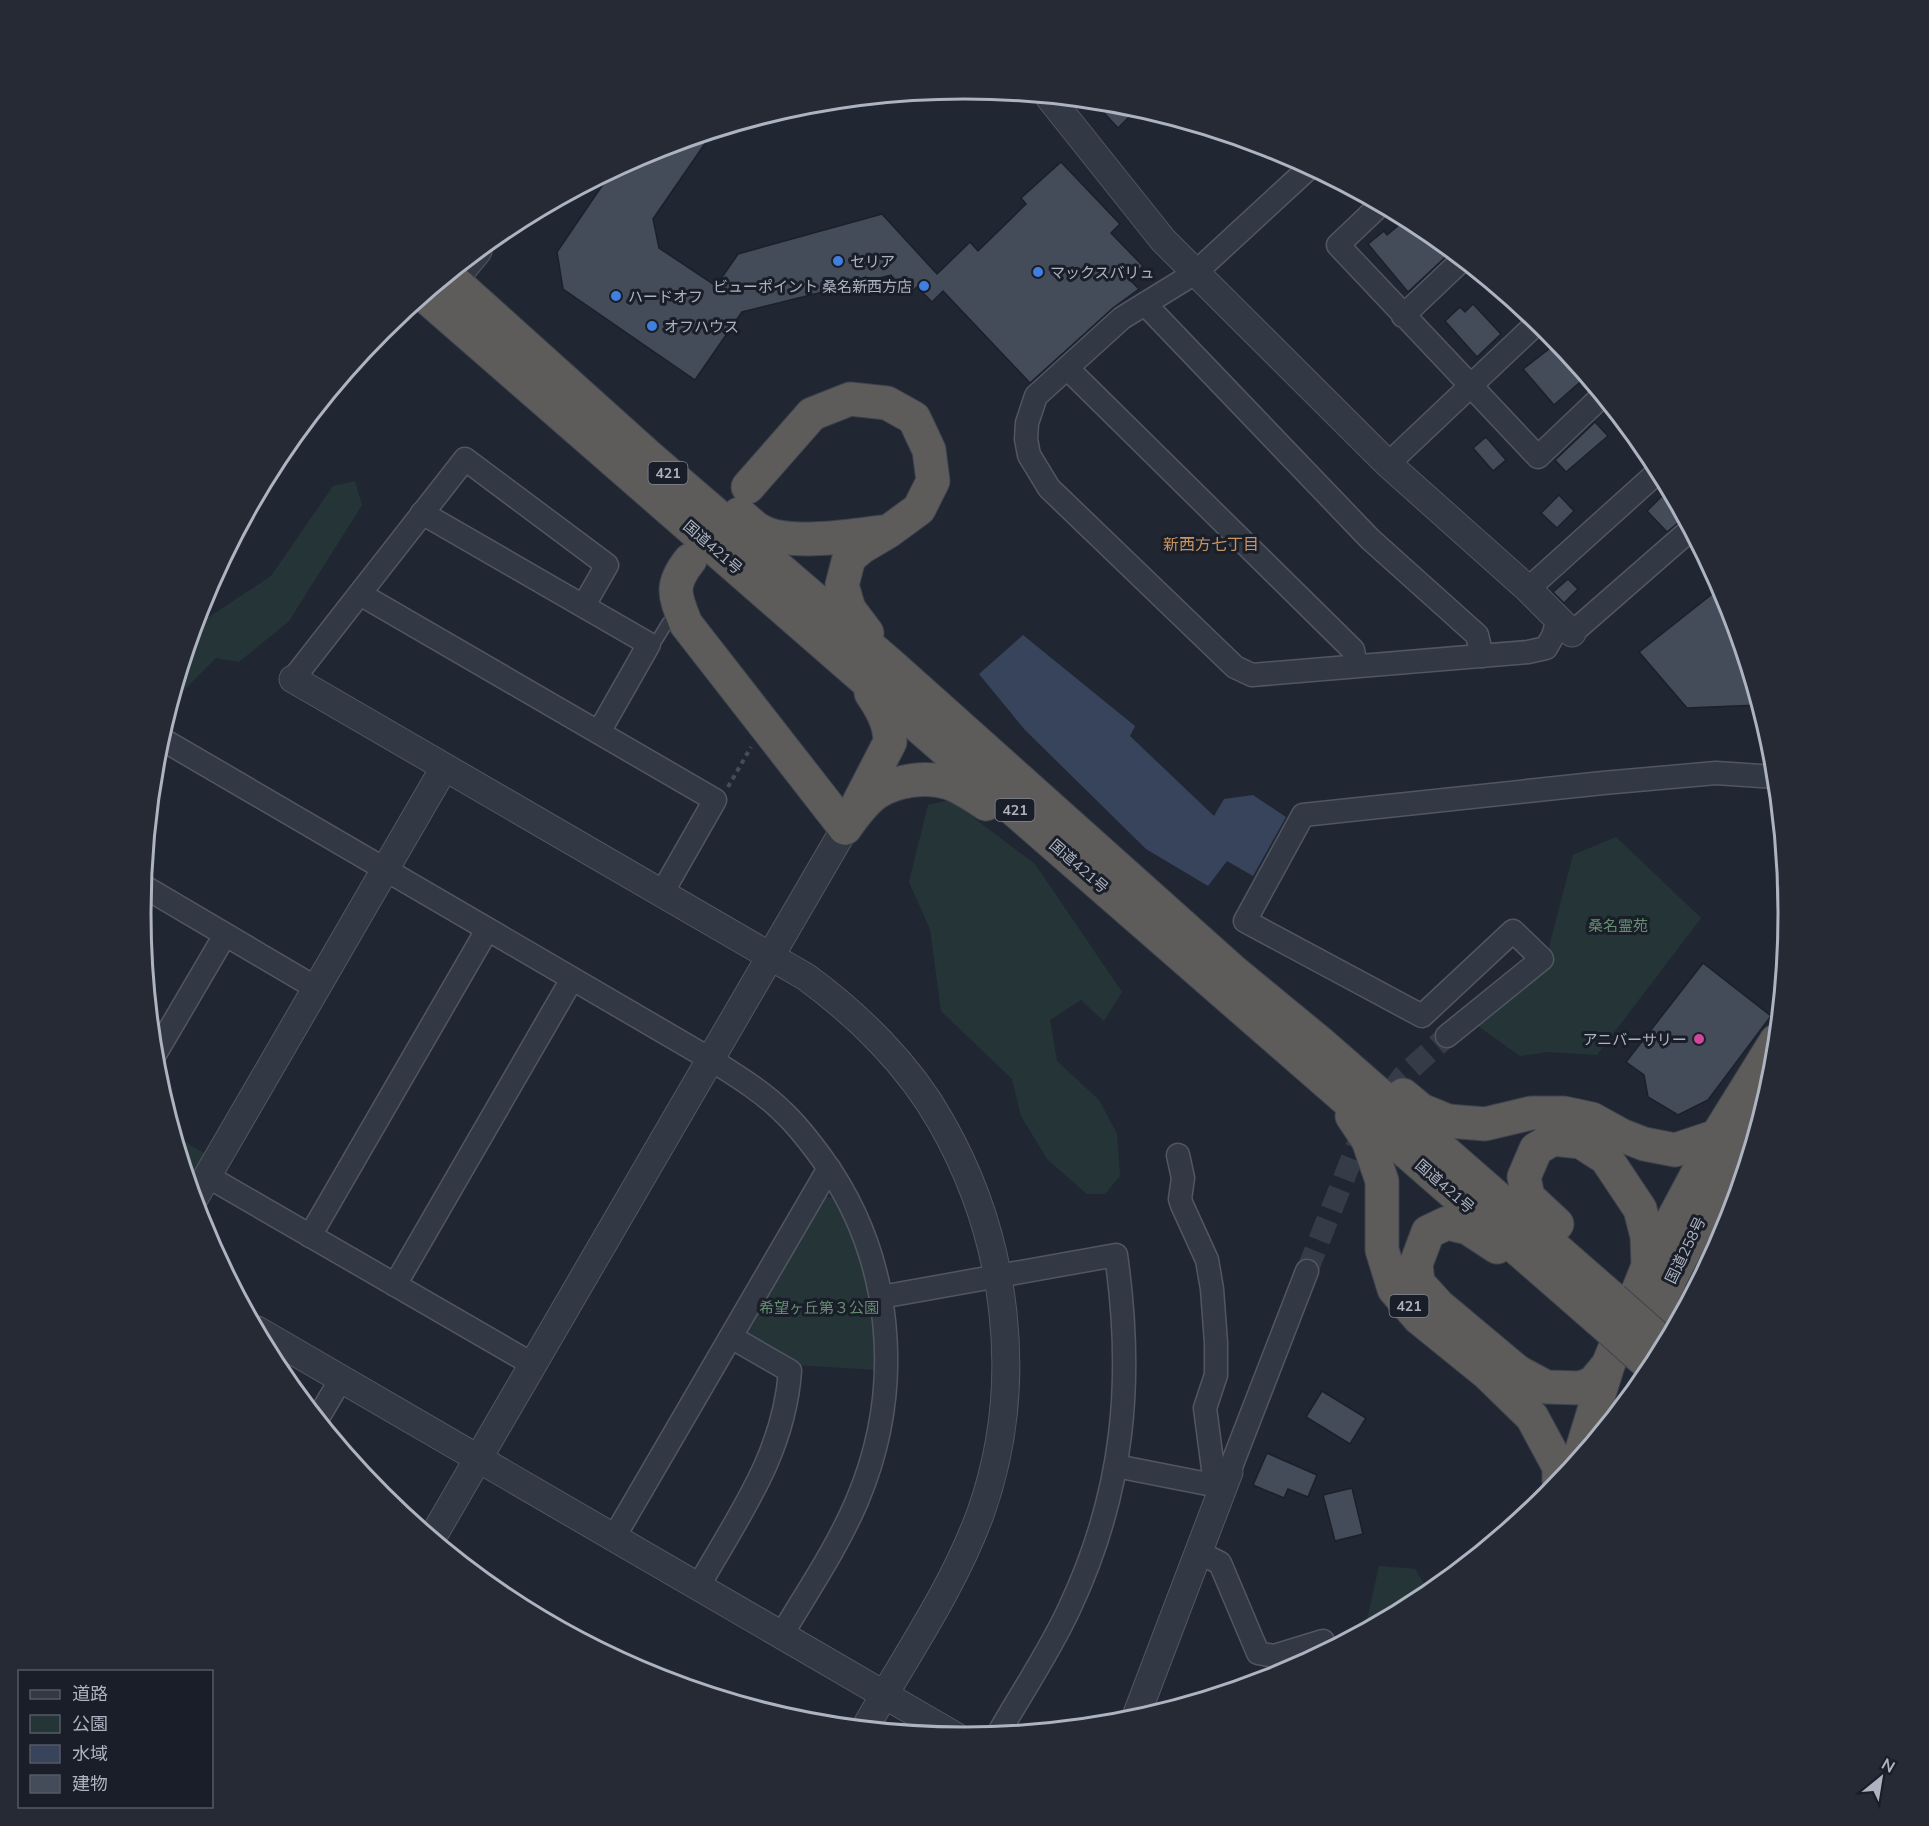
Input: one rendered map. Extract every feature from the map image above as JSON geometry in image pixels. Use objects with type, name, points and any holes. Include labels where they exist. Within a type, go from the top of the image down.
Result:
[{"type":"highway","name":"国道421号","points":[[441,290],[648,456],[892,666],[1234,972],[1319,1042],[1608,1305],[1645,1358]]},
{"type":"highway","name":"国道421号","points":[[441,290],[862,678],[1554,1280],[1640,1322],[1658,1338]]},
{"type":"highway","points":[[748,488],[812,414],[850,399],[886,403],[914,418],[929,450],[933,481],[919,509],[889,531],[862,546],[849,558],[842,585],[849,609],[892,666]]},
{"type":"highway","points":[[648,456],[684,468],[762,532],[787,538],[844,537],[889,531]]},
{"type":"highway","points":[[690,560],[680,573],[675,595],[686,624],[845,828]]},
{"type":"highway","points":[[845,828],[890,742],[886,720],[862,678]]},
{"type":"highway","points":[[845,828],[865,803],[886,787],[912,781],[937,780],[965,790],[1040,846],[1097,881]]},
{"type":"highway","points":[[1319,1042],[1364,1064],[1421,1110],[1448,1121],[1485,1124],[1531,1113],[1564,1113],[1592,1119],[1621,1135],[1644,1144],[1675,1150],[1718,1136]]},
{"type":"highway","points":[[1585,1439],[1608,1365],[1648,1266],[1718,1136],[1765,1059]]},
{"type":"highway","name":"421","points":[[1334,1089],[1368,1140],[1382,1181],[1382,1250],[1394,1289],[1419,1318],[1488,1374],[1532,1417],[1559,1468]]},
{"type":"highway","name":"国道258号","points":[[1619,1396],[1671,1277],[1752,1118]]},
{"type":"highway","points":[[1608,1305],[1604,1270],[1528,1197],[1524,1177],[1536,1149],[1553,1139],[1581,1142],[1606,1158],[1640,1209],[1647,1236],[1648,1266]]},
{"type":"highway","points":[[1554,1280],[1541,1279],[1468,1228],[1447,1223],[1428,1232],[1416,1264],[1418,1283],[1439,1306],[1518,1372],[1537,1382],[1553,1388],[1581,1388],[1593,1383],[1608,1365]]},
{"type":"highway","points":[[1640,1322],[1667,1323]]},
{"type":"street","points":[[1055,104],[1163,240],[1388,464],[1528,589],[1565,626]]},
{"type":"street","points":[[1303,173],[1196,273],[1122,318],[1036,396],[1027,423],[1026,439],[1029,455],[1049,488],[1235,668],[1252,675],[1528,652],[1546,648],[1553,636],[1565,626],[1685,534]]},
{"type":"street","points":[[1375,210],[1338,245],[1538,457],[1597,401]]},
{"type":"street","points":[[1403,316],[1457,265]]},
{"type":"street","points":[[1145,304],[1370,539],[1478,635],[1482,656]]},
{"type":"street","points":[[1388,464],[1531,329]]},
{"type":"street","points":[[1068,368],[1353,650],[1356,666]]},
{"type":"street","points":[[584,605],[607,565],[465,459],[293,679],[806,976],[848,1011],[894,1058],[941,1121],[964,1170],[982,1218],[998,1276],[1005,1319],[1006,1383],[999,1439],[988,1489],[971,1538],[951,1581],[869,1721]]},
{"type":"street","points":[[1528,589],[1651,478]]},
{"type":"street","points":[[422,513],[649,644],[599,732]]},
{"type":"street","points":[[360,594],[715,800],[662,893]]},
{"type":"street","points":[[169,743],[710,1059],[748,1084],[784,1112],[829,1168],[845,1194],[873,1262],[881,1297],[887,1348],[886,1387],[873,1457],[857,1502],[781,1636]]},
{"type":"street","points":[[199,1190],[444,768]]},
{"type":"street","points":[[1447,1036],[1542,959],[1513,931],[1422,1016],[1245,921],[1303,815],[1716,773],[1767,776]]},
{"type":"street","points":[[436,1531],[845,828]]},
{"type":"street","points":[[151,891],[315,988]]},
{"type":"street","points":[[310,1236],[488,930]]},
{"type":"street","points":[[161,1044],[225,935]]},
{"type":"street","points":[[395,1285],[572,979]]},
{"type":"street","points":[[1178,1155],[1183,1178],[1180,1199],[1207,1260],[1213,1302],[1216,1375],[1205,1408],[1222,1481]]},
{"type":"street","points":[[614,1539],[829,1168]]},
{"type":"street","points":[[207,1176],[532,1364]]},
{"type":"street","points":[[881,1297],[1116,1255],[1123,1303],[1125,1355],[1122,1420],[1116,1466],[1093,1551],[1071,1606],[1003,1726]]},
{"type":"street","points":[[1139,1707],[1222,1481],[1307,1271]]},
{"type":"street","points":[[698,1587],[764,1473],[779,1432],[789,1383],[790,1371],[731,1337]]},
{"type":"street","points":[[271,1338],[937,1726]]},
{"type":"street","points":[[322,1412],[341,1379]]},
{"type":"street","points":[[1116,1466],[1222,1481]]},
{"type":"street","points":[[1198,1552],[1220,1563],[1257,1653],[1274,1656],[1323,1641]]},
{"type":"lane","points":[[649,644],[657,640],[668,622]]},
{"type":"path","points":[[715,800],[723,796],[751,746]]},
{"type":"green space","points":[[355,481],[362,505],[289,621],[239,662],[216,658],[181,693],[205,619],[271,576],[333,486]]},
{"type":"green space","points":[[950,800],[1035,864],[1122,992],[1104,1021],[1081,1000],[1050,1020],[1057,1061],[1099,1100],[1117,1134],[1120,1176],[1105,1194],[1087,1194],[1047,1159],[1021,1116],[1012,1079],[941,1011],[930,929],[909,882],[928,805]]},
{"type":"green space","name":"桑名霊苑","points":[[1616,837],[1701,918],[1597,1055],[1548,1052],[1520,1056],[1478,1026],[1543,970],[1573,855]]},
{"type":"green space","points":[[183,1141],[207,1155],[194,1176]]},
{"type":"green space","name":"希望ヶ丘第３公園","points":[[819,1196],[836,1198],[849,1221],[874,1301],[877,1370],[798,1365],[747,1336],[744,1326]]},
{"type":"green space","points":[[1379,1566],[1415,1569],[1425,1584],[1367,1621]]},
{"type":"water","points":[[1023,635],[1135,726],[1130,736],[1214,816],[1224,799],[1253,795],[1286,817],[1253,876],[1227,861],[1208,886],[1146,849],[1025,730],[979,674]]},
{"type":"building","points":[[1103,111],[1130,116],[1118,128]]},
{"type":"building","points":[[707,141],[653,219],[659,248],[716,286],[738,254],[882,214],[937,274],[970,242],[978,251],[1026,204],[1021,198],[1061,162],[1120,224],[1111,233],[1143,266],[1129,279],[1139,289],[1113,308],[1030,383],[943,291],[932,302],[917,287],[908,294],[891,275],[742,312],[695,380],[563,289],[557,252],[604,183]]},
{"type":"building","points":[[1399,225],[1446,257],[1408,292],[1368,244],[1384,231],[1387,235]]},
{"type":"building","points":[[1473,304],[1501,334],[1477,357],[1445,321],[1460,307],[1465,312]]},
{"type":"building","points":[[1550,348],[1581,382],[1554,405],[1523,369]]},
{"type":"building","points":[[1595,422],[1608,436],[1566,472],[1555,460]]},
{"type":"building","points":[[1486,437],[1506,460],[1493,471],[1473,448]]},
{"type":"building","points":[[1559,495],[1574,511],[1557,528],[1541,513]]},
{"type":"building","points":[[1662,496],[1678,523],[1667,532],[1647,511]]},
{"type":"building","points":[[1568,579],[1578,589],[1564,603],[1553,592]]},
{"type":"building","points":[[1713,593],[1752,705],[1687,708],[1639,652]]},
{"type":"building","name":"アニバーサリー","points":[[1703,963],[1771,1016],[1708,1100],[1678,1115],[1648,1097],[1644,1075],[1626,1062]]},
{"type":"building","points":[[1322,1391],[1366,1418],[1350,1444],[1306,1417]]},
{"type":"building","points":[[1267,1453],[1317,1475],[1308,1497],[1288,1489],[1284,1498],[1253,1485]]},
{"type":"building","points":[[1352,1488],[1363,1534],[1335,1541],[1323,1495]]},
{"type":"tunnel","points":[[1307,1271],[1356,1148],[1374,1114],[1403,1076],[1447,1036]]},
{"type":"place","name":"セリア","points":[[838,261]]},
{"type":"place","name":"マックスバリュ","points":[[1038,272]]},
{"type":"place","name":"ビューポイント 桑名新西方店","points":[[924,286]]},
{"type":"place","name":"ハードオフ","points":[[616,296]]},
{"type":"place","name":"オフハウス","points":[[652,326]]},
{"type":"place","name":"アニバーサリー","points":[[1699,1039]]},
{"type":"district","name":"新西方七丁目","points":[[1211,544]]}]
